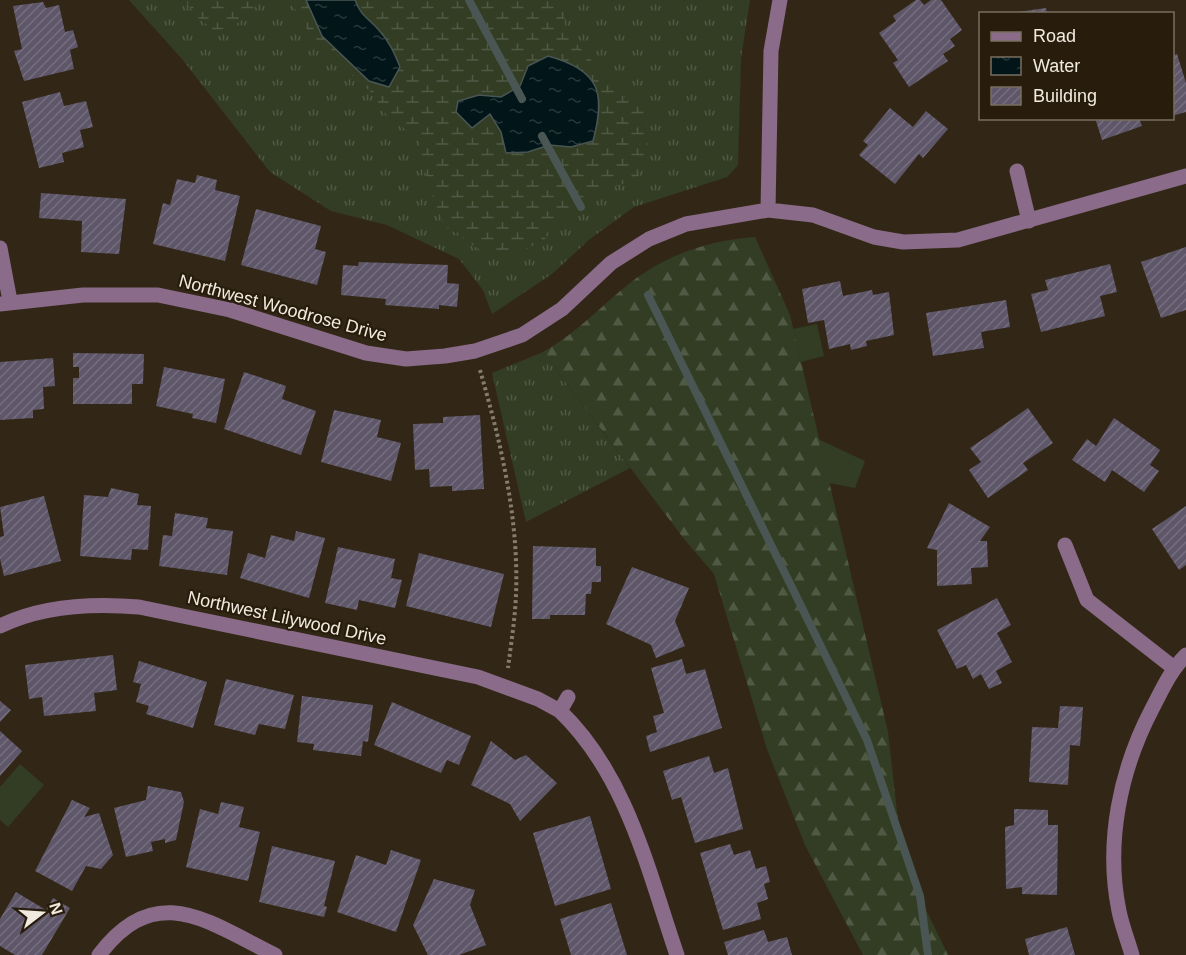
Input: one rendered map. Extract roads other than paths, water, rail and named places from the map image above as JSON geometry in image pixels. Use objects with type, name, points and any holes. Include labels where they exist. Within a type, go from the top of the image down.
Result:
[{"type":"street","points":[[768,210],[771,51],[780,0]]},
{"type":"street","points":[[1017,171],[1029,221]]},
{"type":"street","name":"Northwest Woodrose Drive","points":[[5,302],[82,295],[158,296],[230,310],[366,353],[406,359],[475,351],[522,335],[562,309],[610,263],[649,239],[686,224],[768,210],[813,215],[874,237],[903,242],[958,240],[1186,176]]},
{"type":"street","points":[[0,248],[5,302]]},
{"type":"street","points":[[1065,545],[1087,600],[1174,668]]},
{"type":"street","name":"Northwest Lilywood Drive","points":[[0,626],[49,609],[96,604],[139,607],[478,677],[538,699],[560,711],[600,760],[626,808],[677,955]]},
{"type":"street","points":[[1132,955],[1119,911],[1113,855],[1122,783],[1145,723],[1174,668],[1186,655]]},
{"type":"street","points":[[560,711],[568,697]]},
{"type":"street","points":[[99,955],[127,925],[148,915],[171,912],[194,914],[275,955]]},
{"type":"water","points":[[306,0],[355,0],[362,13],[385,38],[400,67],[389,87],[369,81],[322,36]]},
{"type":"water","points":[[548,56],[579,68],[589,76],[595,86],[599,109],[593,141],[571,147],[549,145],[528,152],[506,153],[501,132],[490,114],[472,128],[456,112],[458,101],[479,95],[501,97],[520,86],[528,66]]},
{"type":"waterway","points":[[469,0],[522,99]]},
{"type":"waterway","points":[[542,136],[581,207]]},
{"type":"waterway","points":[[648,295],[867,740],[920,896],[928,955]]}]
